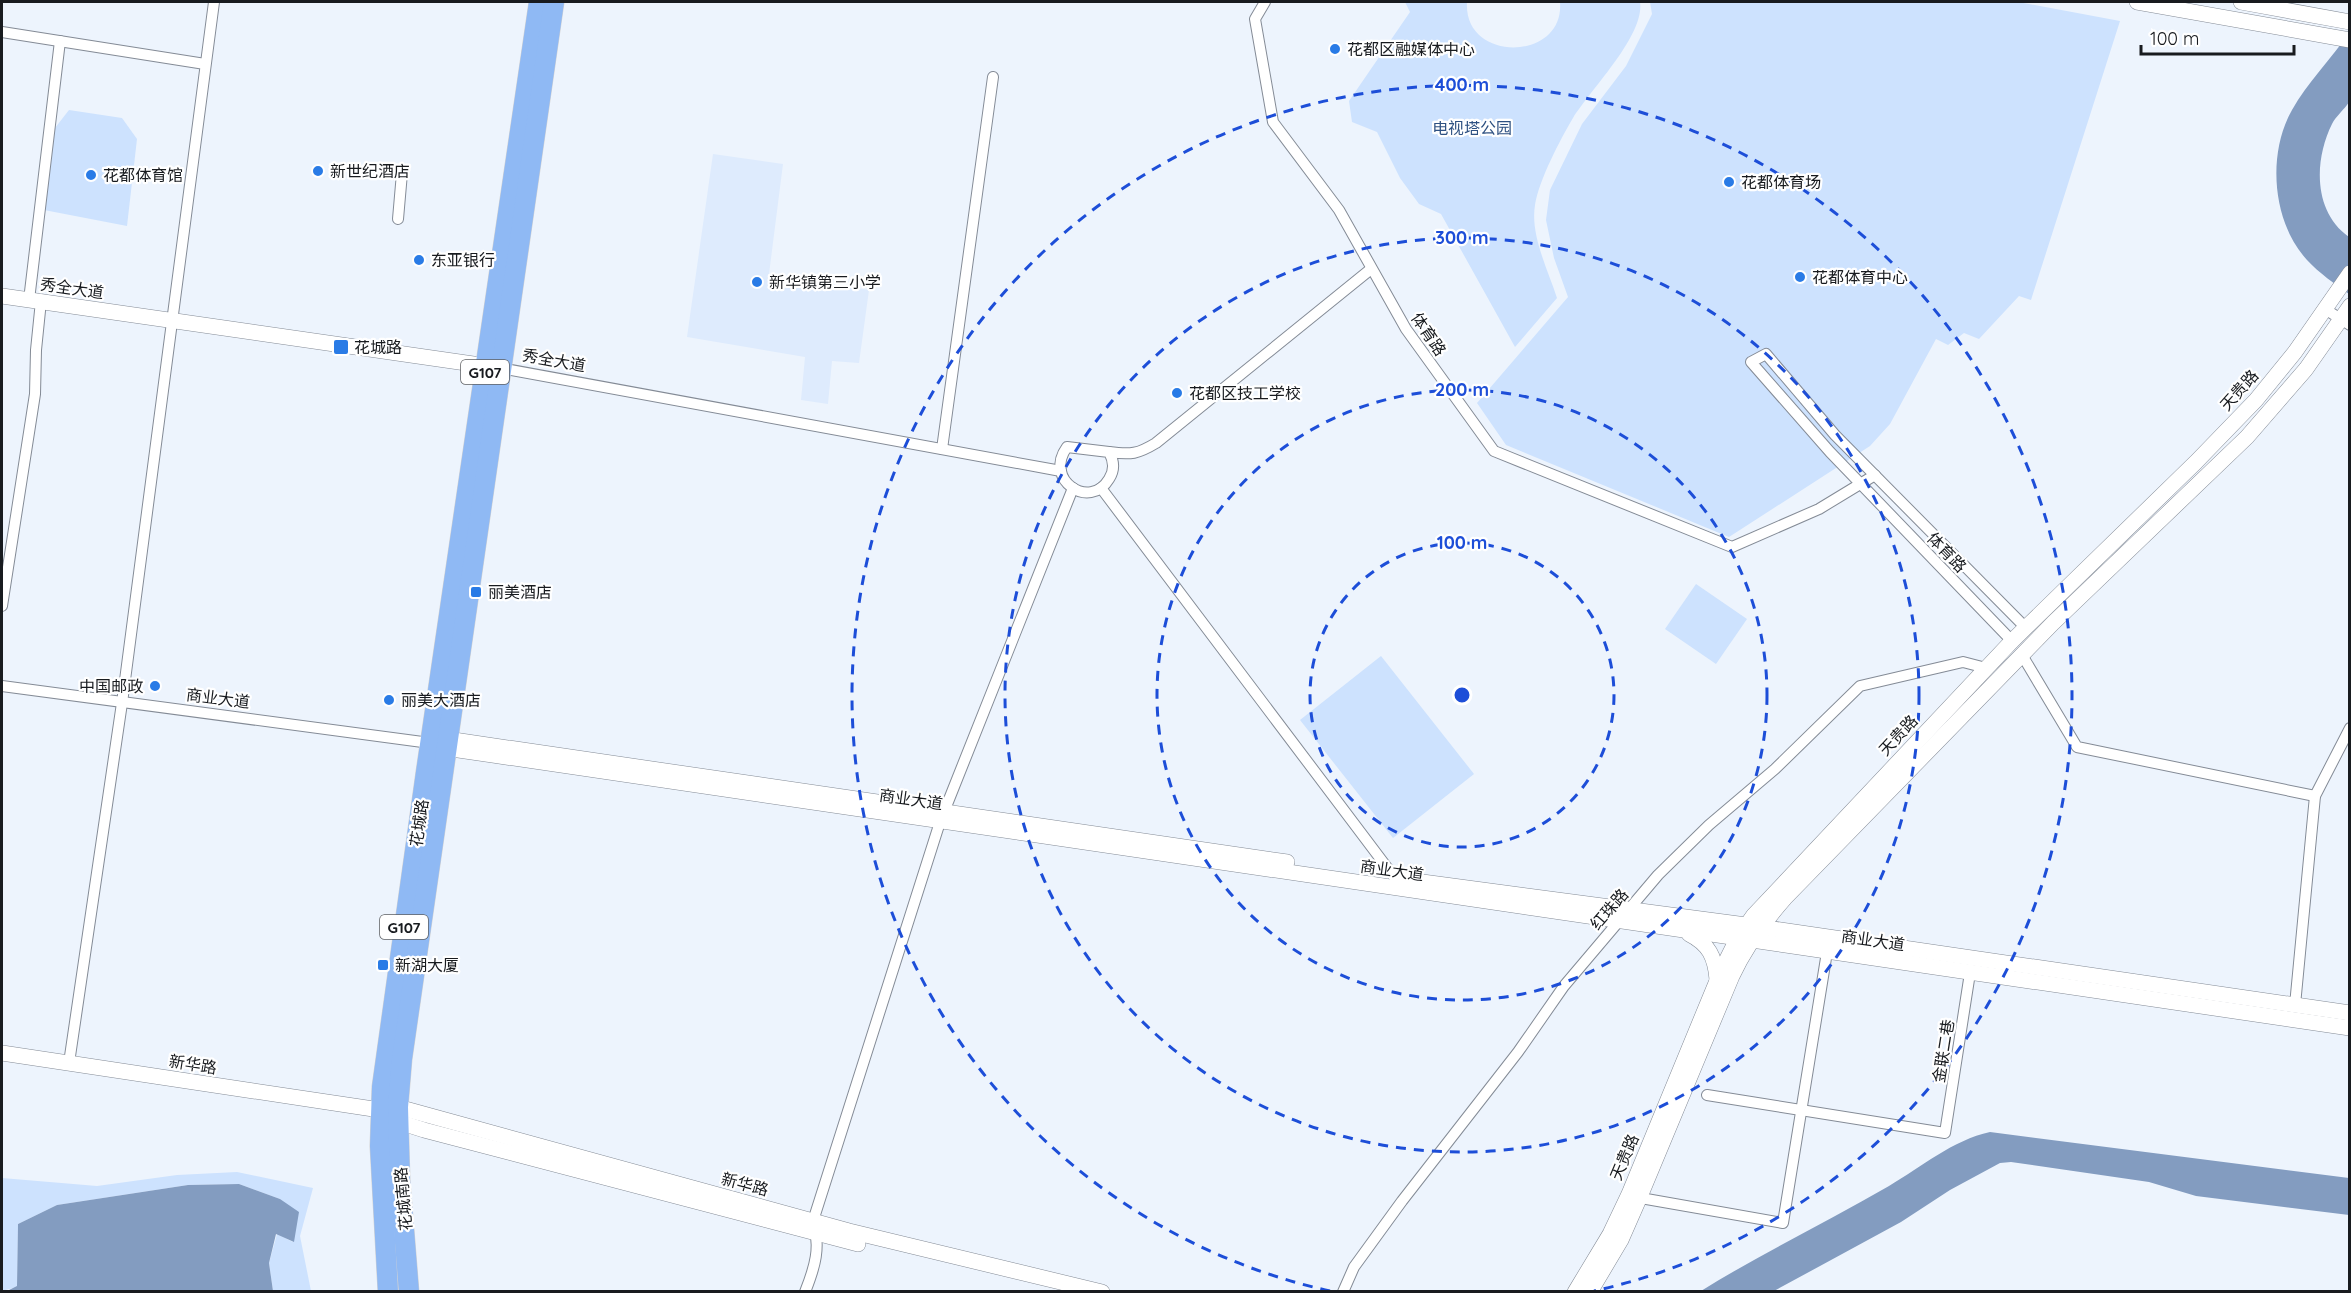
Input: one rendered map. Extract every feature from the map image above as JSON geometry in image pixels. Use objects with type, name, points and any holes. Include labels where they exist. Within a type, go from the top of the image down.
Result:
[{"type":"highway","name":"花城路","points":[[392,1113],[402,1059],[441,744],[493,367],[538,2]]},
{"type":"highway","name":"花城路","points":[[493,367],[554,2]]},
{"type":"highway","name":"花城南路","points":[[388,1292],[381,1169],[392,1113]]},
{"type":"highway","name":"花城南路","points":[[392,1113],[409,1292]]},
{"type":"main road","points":[[2137,2],[2349,39]]},
{"type":"main road","points":[[2241,2],[2349,22]]},
{"type":"main road","name":"天贵路","points":[[1590,1292],[1621,1240],[1634,1197],[1717,981],[1784,882],[2012,641],[2230,427],[2277,374],[2349,273]]},
{"type":"main road","name":"秀全大道","points":[[2,296],[493,367]]},
{"type":"main road","name":"天贵路","points":[[1575,1292],[1634,1197],[1732,976],[1748,933],[2022,655],[2247,437],[2293,385],[2347,317]]},
{"type":"main road","name":"商业大道","points":[[441,744],[1748,933],[1827,952],[2349,1028]]},
{"type":"main road","points":[[1785,898],[1782,909],[1785,920],[1795,929],[1809,936]]},
{"type":"main road","name":"商业大道","points":[[1623,916],[1681,930],[1809,936],[2349,1013]]},
{"type":"main road","points":[[1681,930],[1697,938],[1709,949],[1715,962],[1717,981]]},
{"type":"main road","name":"新华路","points":[[2,1053],[392,1113],[1059,1292]]},
{"type":"main road","name":"新华路","points":[[815,1227],[1102,1292]]},
{"type":"street","points":[[69,1063],[122,703],[214,2]]},
{"type":"street","name":"体育路","points":[[1265,2],[1254,19],[1273,122],[1338,210],[1406,329],[1494,451],[1732,547],[1819,509],[1875,475]]},
{"type":"street","points":[[2,33],[205,64]]},
{"type":"street","points":[[2,606],[35,394],[35,300],[60,41]]},
{"type":"street","points":[[942,449],[993,77]]},
{"type":"street","points":[[398,219],[402,173]]},
{"type":"street","points":[[1109,452],[1113,461],[1112,474],[1101,488],[1087,492],[1072,488],[1066,483],[1060,471],[1061,460],[1067,447],[1127,454],[1140,453],[1156,443],[1371,269]]},
{"type":"street","points":[[2325,309],[2347,317]]},
{"type":"street","name":"体育路","points":[[2012,641],[1860,483],[1751,362],[1766,354],[1835,435],[2026,628]]},
{"type":"street","name":"秀全大道","points":[[493,367],[1060,471]]},
{"type":"street","points":[[805,1292],[817,1262],[815,1227],[942,817],[1072,488]]},
{"type":"street","points":[[1101,488],[1400,884]]},
{"type":"street","points":[[2022,655],[2077,747],[2315,796]]},
{"type":"street","name":"红珠路","points":[[1344,1292],[1354,1267],[1402,1201],[1518,1052],[1564,986],[1658,875],[1709,825],[1775,770],[1860,686],[1963,662],[1986,668]]},
{"type":"street","name":"商业大道","points":[[2,686],[441,744]]},
{"type":"street","points":[[2295,1005],[2315,796],[2349,728]]},
{"type":"street","points":[[1634,1197],[1783,1223],[1827,952]]},
{"type":"street","name":"金联二巷","points":[[1801,1109],[1945,1133],[1970,973]]},
{"type":"street","points":[[1707,1095],[1801,1109]]},
{"type":"shaded area","points":[[2349,33],[2349,102],[2332,124],[2326,138],[2322,153],[2320,185],[2329,214],[2337,226],[2349,237],[2349,294],[2307,260],[2295,244],[2286,227],[2280,207],[2277,167],[2284,128],[2292,110]]},
{"type":"shaded area","name":"新华镇第三小学","points":[[713,154],[783,164],[769,274],[869,290],[859,363],[832,361],[828,404],[801,400],[805,357],[687,337]]},
{"type":"shaded area","points":[[1990,1132],[2349,1178],[2349,1215],[2196,1196],[2149,1182],[2011,1162],[2000,1163],[1950,1190],[1901,1222],[1774,1291],[1701,1291],[1889,1186],[1950,1148]]},
{"type":"shaded area","points":[[239,1184],[280,1199],[299,1212],[294,1242],[276,1234],[269,1263],[273,1291],[7,1291],[17,1286],[18,1224],[57,1205],[188,1185]]},
{"type":"green space","name":"电视塔公园","points":[[1405,2],[1467,2],[1470,22],[1481,36],[1496,45],[1514,47],[1532,44],[1547,36],[1557,22],[1560,2],[1640,2],[1639,15],[1626,46],[1573,118],[1545,172],[1535,205],[1535,228],[1557,298],[1515,347],[1441,214],[1419,204],[1400,178],[1377,132],[1352,122],[1349,101],[1410,12]]},
{"type":"green space","name":"花都体育中心","points":[[1650,2],[2018,2],[2120,21],[2031,300],[2019,296],[1979,339],[1964,333],[1948,345],[1936,339],[1890,424],[1870,446],[1729,537],[1506,445],[1477,403],[1568,297],[1554,258],[1546,220],[1550,190],[1582,124],[1626,66],[1652,14]]},
{"type":"green space","name":"花都体育馆","points":[[69,110],[122,118],[137,139],[127,226],[44,210],[55,128]]},
{"type":"green space","points":[[1696,584],[1747,619],[1716,664],[1665,629]]},
{"type":"green space","points":[[1381,656],[1474,774],[1393,838],[1300,720]]},
{"type":"green space","points":[[237,1172],[313,1188],[300,1236],[311,1291],[273,1291],[269,1263],[277,1234],[293,1242],[280,1199],[239,1184],[188,1185],[57,1205],[18,1224],[17,1287],[2,1291],[2,1178],[97,1186],[177,1175]]},
{"type":"place","name":"花都区融媒体中心","points":[[1335,49]]},
{"type":"place","name":"新世纪酒店","points":[[318,171]]},
{"type":"place","name":"花都体育馆","points":[[91,175]]},
{"type":"place","name":"花都体育场","points":[[1729,182]]},
{"type":"place","name":"东亚银行","points":[[419,260]]},
{"type":"place","name":"花都体育中心","points":[[1800,277]]},
{"type":"place","name":"新华镇第三小学","points":[[757,282]]},
{"type":"place","name":"花城路","points":[[341,347]]},
{"type":"place","name":"花都区技工学校","points":[[1177,393]]},
{"type":"place","name":"丽美酒店","points":[[476,592]]},
{"type":"place","name":"中国邮政","points":[[155,686]]},
{"type":"place","name":"丽美大酒店","points":[[389,700]]},
{"type":"place","name":"新湖大厦","points":[[383,965]]}]
